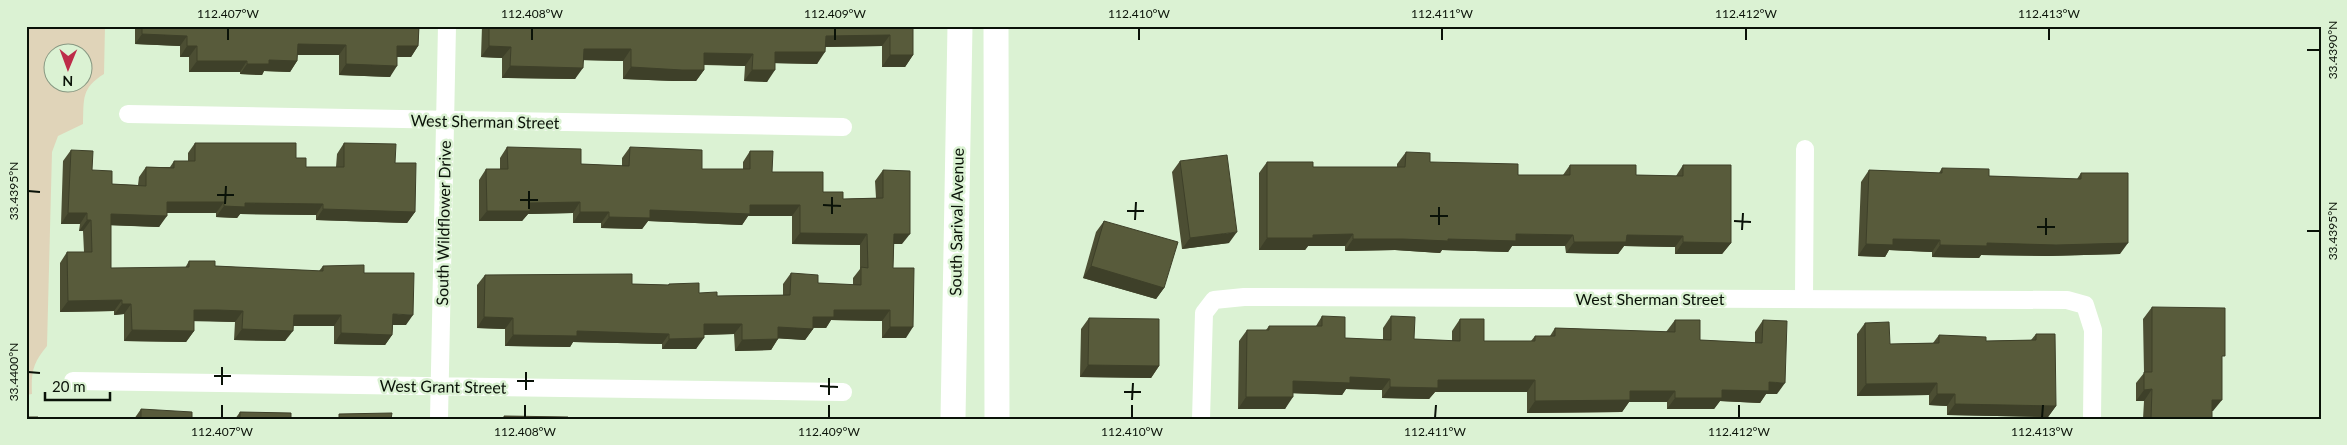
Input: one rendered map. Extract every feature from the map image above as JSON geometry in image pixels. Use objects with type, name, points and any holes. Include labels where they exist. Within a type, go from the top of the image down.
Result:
[{"type":"main road","name":"South Sarival Avenue","points":[[953,419],[960,26]]},
{"type":"main road","points":[[996,26],[997,419]]},
{"type":"street","name":"South Wildflower Drive","points":[[439,419],[447,26]]},
{"type":"street","name":"West Sherman Street","points":[[128,114],[843,128]]},
{"type":"street","points":[[1804,298],[1805,149]]},
{"type":"street","name":"West Sherman Street","points":[[1201,419],[1204,313],[1214,300],[1244,297],[2067,300],[2085,305],[2093,330],[2092,419]]},
{"type":"street","name":"West Grant Street","points":[[73,381],[843,392]]},
{"type":"shaded area","points":[[26,26],[105,26],[104,74],[92,83],[92,42],[42,42],[42,92],[86,92],[84,101],[83,124],[58,136],[52,152],[47,346],[34,368],[32,394],[26,395]]},
{"type":"building","points":[[142,26],[419,26],[418,46],[397,46],[397,66],[346,64],[346,45],[298,44],[297,61],[269,60],[269,64],[247,64],[247,61],[197,61],[197,46],[187,46],[187,36],[142,34]]},
{"type":"building","points":[[489,26],[913,26],[913,55],[890,55],[890,35],[826,36],[825,52],[775,52],[775,70],[752,70],[753,54],[704,53],[704,70],[631,67],[631,49],[584,49],[583,68],[510,66],[511,47],[489,46]]},
{"type":"building","points":[[195,143],[296,143],[296,158],[306,158],[306,167],[344,167],[344,143],[396,144],[395,163],[416,163],[415,212],[323,209],[323,204],[245,203],[245,207],[224,206],[224,202],[167,202],[167,216],[111,214],[111,268],[189,267],[189,261],[215,261],[215,266],[323,271],[323,266],[364,265],[364,273],[414,273],[413,315],[393,314],[392,335],[341,333],[341,315],[294,315],[293,331],[242,329],[243,311],[218,310],[194,310],[194,331],[132,330],[131,304],[122,304],[122,300],[68,301],[67,252],[92,252],[91,220],[87,220],[87,213],[68,213],[71,150],[93,151],[92,170],[112,171],[112,184],[146,186],[146,167],[174,168],[174,161],[195,161]]},
{"type":"building","points":[[507,147],[581,149],[581,164],[629,166],[630,147],[702,150],[702,169],[750,169],[750,151],[773,151],[772,172],[823,172],[823,192],[843,192],[843,199],[883,198],[883,170],[910,171],[910,234],[894,234],[893,268],[914,268],[913,327],[890,327],[890,310],[834,310],[834,317],[813,317],[813,329],[778,327],[778,339],[742,340],[742,324],[704,324],[704,338],[669,339],[669,334],[577,331],[577,336],[513,335],[513,318],[484,317],[485,275],[632,274],[632,284],[669,285],[699,283],[699,293],[717,292],[717,296],[790,295],[791,273],[818,275],[818,283],[861,285],[861,267],[868,268],[867,234],[800,233],[800,205],[750,205],[750,214],[650,210],[650,218],[609,217],[609,212],[580,212],[580,202],[530,203],[530,211],[487,211],[486,169],[508,169]]},
{"type":"building","points":[[1406,152],[1430,153],[1430,162],[1518,164],[1518,175],[1570,175],[1570,165],[1636,165],[1636,175],[1683,176],[1683,165],[1731,165],[1731,243],[1683,242],[1683,236],[1627,235],[1626,242],[1574,242],[1573,235],[1516,234],[1516,241],[1353,239],[1353,234],[1313,235],[1313,238],[1267,238],[1267,162],[1313,162],[1313,167],[1405,167]]},
{"type":"building","points":[[1227,155],[1237,232],[1190,238],[1180,161]]},
{"type":"building","points":[[1942,168],[1989,169],[1989,176],[2081,179],[2081,173],[2128,173],[2128,243],[2056,245],[1987,243],[1987,246],[1940,245],[1940,240],[1893,239],[1893,245],[1866,244],[1869,170],[1942,173]]},
{"type":"building","points":[[1104,221],[1178,242],[1164,288],[1091,266]]},
{"type":"building","points":[[2152,307],[2225,308],[2225,356],[2222,356],[2222,400],[2212,400],[2212,419],[2151,419],[2152,389],[2144,390],[2144,372],[2152,372]]},
{"type":"building","points":[[1322,316],[1345,317],[1345,338],[1391,340],[1391,316],[1415,317],[1414,339],[1460,341],[1460,319],[1484,319],[1484,341],[1535,341],[1535,336],[1555,336],[1555,328],[1675,332],[1675,320],[1700,320],[1700,340],[1762,343],[1763,320],[1787,321],[1785,383],[1769,382],[1769,391],[1722,390],[1722,398],[1675,398],[1675,391],[1630,391],[1630,400],[1535,401],[1535,380],[1438,380],[1438,388],[1390,387],[1390,379],[1350,377],[1350,383],[1293,381],[1293,397],[1246,397],[1247,330],[1269,330],[1269,326],[1322,326]]},
{"type":"building","points":[[1089,318],[1159,319],[1159,366],[1088,365]]},
{"type":"building","points":[[1889,322],[1890,344],[1939,343],[1939,335],[1986,337],[1986,341],[2036,340],[2036,334],[2055,334],[2056,406],[1955,404],[1955,394],[1937,394],[1937,383],[1866,384],[1865,323]]},
{"type":"building","points":[[141,409],[192,412],[192,419],[141,419]]},
{"type":"building","points":[[240,412],[291,413],[291,419],[240,419]]},
{"type":"building","points":[[392,413],[391,419],[339,419],[339,414]]},
{"type":"building","points":[[504,416],[568,417],[568,419],[504,419]]},
{"type":"building","points":[[26,417],[38,417],[38,419],[26,419]]},
{"type":"building","points":[[698,418],[698,419],[666,419]]}]
